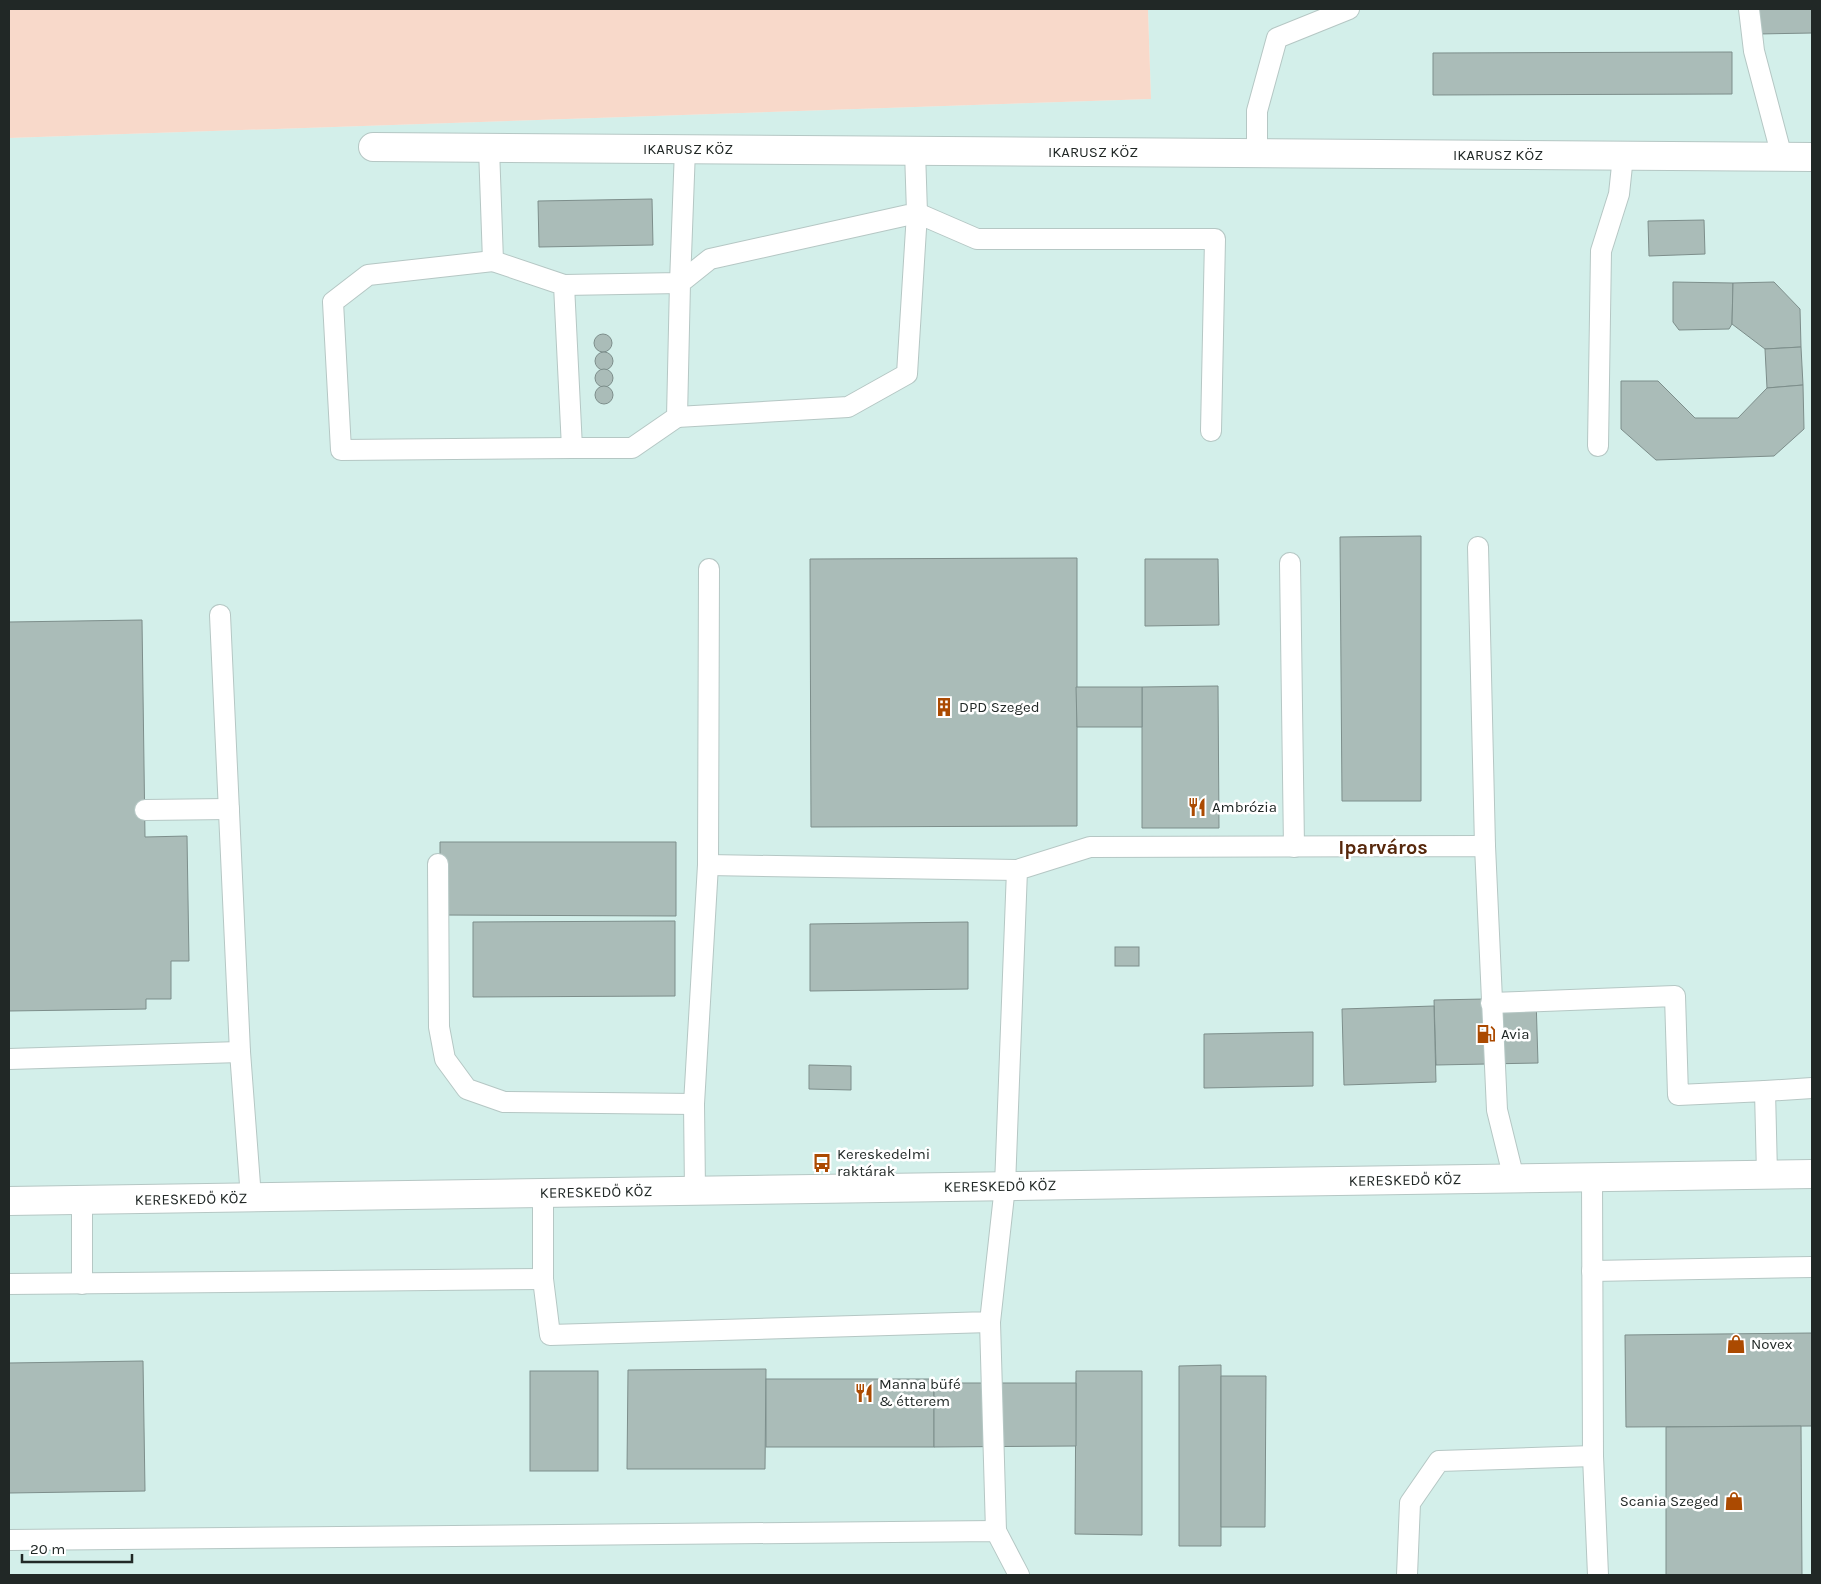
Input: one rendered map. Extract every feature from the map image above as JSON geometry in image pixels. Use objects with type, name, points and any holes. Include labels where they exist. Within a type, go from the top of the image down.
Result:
[{"type":"street","name":"IKARUSZ KÖZ","points":[[373,147],[1812,157]]},
{"type":"street","name":"KERESKEDŐ KÖZ","points":[[9,1201],[1812,1174]]},
{"type":"lane","points":[[1257,154],[1257,111],[1277,38],[1349,9]]},
{"type":"lane","points":[[1749,9],[1754,51],[1782,157]]},
{"type":"lane","points":[[489,148],[493,261]]},
{"type":"lane","points":[[677,417],[685,149]]},
{"type":"lane","points":[[915,151],[917,214],[907,374],[848,408],[677,417],[632,448],[341,450],[333,302],[368,275],[493,261],[564,285],[680,283],[710,259],[917,214],[977,240],[1215,239],[1212,431]]},
{"type":"lane","points":[[1598,446],[1601,251],[1619,194],[1623,156]]},
{"type":"lane","points":[[564,285],[572,448]]},
{"type":"lane","points":[[1478,547],[1485,846],[1497,1110],[1514,1179]]},
{"type":"lane","points":[[1290,563],[1294,847]]},
{"type":"lane","points":[[695,1191],[694,1104],[708,865],[709,569]]},
{"type":"lane","points":[[220,615],[240,1052],[251,1198]]},
{"type":"lane","points":[[145,810],[229,809]]},
{"type":"lane","points":[[708,865],[1018,870],[1090,847],[1485,846]]},
{"type":"lane","points":[[438,864],[438,1027],[445,1059],[467,1089],[504,1102],[694,1104]]},
{"type":"lane","points":[[1018,870],[1005,1186],[990,1322],[996,1531],[1019,1575]]},
{"type":"lane","points":[[1492,1003],[1675,996],[1678,1095],[1812,1088]]},
{"type":"lane","points":[[9,1059],[240,1052]]},
{"type":"lane","points":[[1765,1091],[1767,1174]]},
{"type":"lane","points":[[1592,1178],[1593,1456],[1598,1575]]},
{"type":"lane","points":[[543,1193],[543,1279],[550,1335],[990,1322]]},
{"type":"lane","points":[[82,1200],[82,1284]]},
{"type":"lane","points":[[1592,1271],[1812,1267]]},
{"type":"lane","points":[[9,1284],[543,1279]]},
{"type":"lane","points":[[1407,1575],[1410,1502],[1439,1462],[1593,1456]]},
{"type":"lane","points":[[9,1540],[996,1531]]},
{"type":"shaded area","points":[[9,9],[1148,9],[1151,99],[9,138]]},
{"type":"shaded area","points":[[1148,9],[1812,9],[1812,1575],[9,1575],[9,138],[1151,99]]},
{"type":"building","points":[[1758,9],[1812,9],[1812,33],[1758,34]]},
{"type":"building","points":[[1732,52],[1732,94],[1433,95],[1433,53]]},
{"type":"building","points":[[652,199],[653,245],[539,247],[538,201]]},
{"type":"building","points":[[1704,220],[1705,254],[1649,256],[1648,221]]},
{"type":"building","points":[[1673,282],[1733,283],[1732,324],[1729,329],[1679,330],[1673,322]]},
{"type":"building","points":[[1774,282],[1800,309],[1801,347],[1765,349],[1732,324],[1733,283]]},
{"type":"building","points":[[603,334],[609,337],[612,343],[609,349],[603,352],[597,349],[594,343],[597,337]]},
{"type":"building","points":[[1801,347],[1803,385],[1767,388],[1765,349]]},
{"type":"building","points":[[604,352],[610,355],[613,361],[610,367],[604,370],[598,367],[595,361],[598,355]]},
{"type":"building","points":[[604,369],[610,372],[613,378],[610,384],[604,387],[598,384],[595,378],[598,372]]},
{"type":"building","points":[[1621,381],[1658,381],[1695,418],[1738,418],[1767,388],[1803,385],[1804,429],[1774,456],[1656,460],[1621,429]]},
{"type":"building","points":[[604,386],[610,389],[613,395],[610,401],[604,404],[598,401],[595,395],[598,389]]},
{"type":"building","points":[[1421,536],[1421,801],[1342,801],[1340,537]]},
{"type":"building","name":"DPD Szeged","points":[[1077,558],[1077,826],[811,827],[810,559]]},
{"type":"building","points":[[1145,559],[1218,559],[1219,625],[1145,626]]},
{"type":"building","points":[[142,620],[145,837],[187,836],[189,961],[171,961],[171,999],[146,999],[146,1009],[9,1011],[9,622]]},
{"type":"building","points":[[1218,686],[1219,828],[1142,828],[1142,687]]},
{"type":"building","points":[[1076,687],[1142,687],[1142,727],[1077,727]]},
{"type":"building","points":[[440,842],[676,842],[676,916],[440,915]]},
{"type":"building","points":[[675,921],[675,996],[473,997],[473,922]]},
{"type":"building","points":[[968,922],[968,989],[810,991],[810,924]]},
{"type":"building","points":[[1115,947],[1139,947],[1139,966],[1115,966]]},
{"type":"building","name":"Avia","points":[[1536,998],[1538,1063],[1436,1065],[1434,1000]]},
{"type":"building","points":[[1434,1006],[1436,1082],[1344,1085],[1342,1009]]},
{"type":"building","points":[[1313,1032],[1313,1086],[1204,1088],[1204,1034]]},
{"type":"building","points":[[809,1065],[851,1066],[851,1090],[809,1089]]},
{"type":"building","points":[[1812,1333],[1812,1426],[1626,1427],[1625,1335]]},
{"type":"building","points":[[143,1361],[145,1491],[9,1493],[9,1363]]},
{"type":"building","points":[[1221,1365],[1221,1546],[1179,1546],[1179,1366]]},
{"type":"building","points":[[766,1369],[765,1469],[627,1469],[628,1370]]},
{"type":"building","points":[[530,1371],[598,1371],[598,1471],[530,1471]]},
{"type":"building","points":[[1076,1371],[1142,1371],[1142,1535],[1075,1534]]},
{"type":"building","points":[[1221,1376],[1266,1376],[1265,1527],[1221,1527]]},
{"type":"building","points":[[766,1379],[934,1379],[934,1447],[766,1447]]},
{"type":"building","points":[[934,1383],[1076,1383],[1076,1446],[934,1447]]},
{"type":"building","name":"Scania Szeged","points":[[1801,1426],[1802,1575],[1666,1575],[1666,1427]]},
{"type":"place","name":"DPD Szeged","points":[[944,707]]},
{"type":"place","name":"Ambrózia","points":[[1197,807]]},
{"type":"place","name":"Avia","points":[[1486,1034]]},
{"type":"place","name":"Kereskedelmi raktárak","points":[[822,1163]]},
{"type":"place","name":"Novex","points":[[1736,1344]]},
{"type":"place","name":"Manna büfé & étterem","points":[[864,1393]]},
{"type":"place","name":"Scania Szeged","points":[[1734,1501]]},
{"type":"district","name":"Iparváros","points":[[1383,847]]}]
